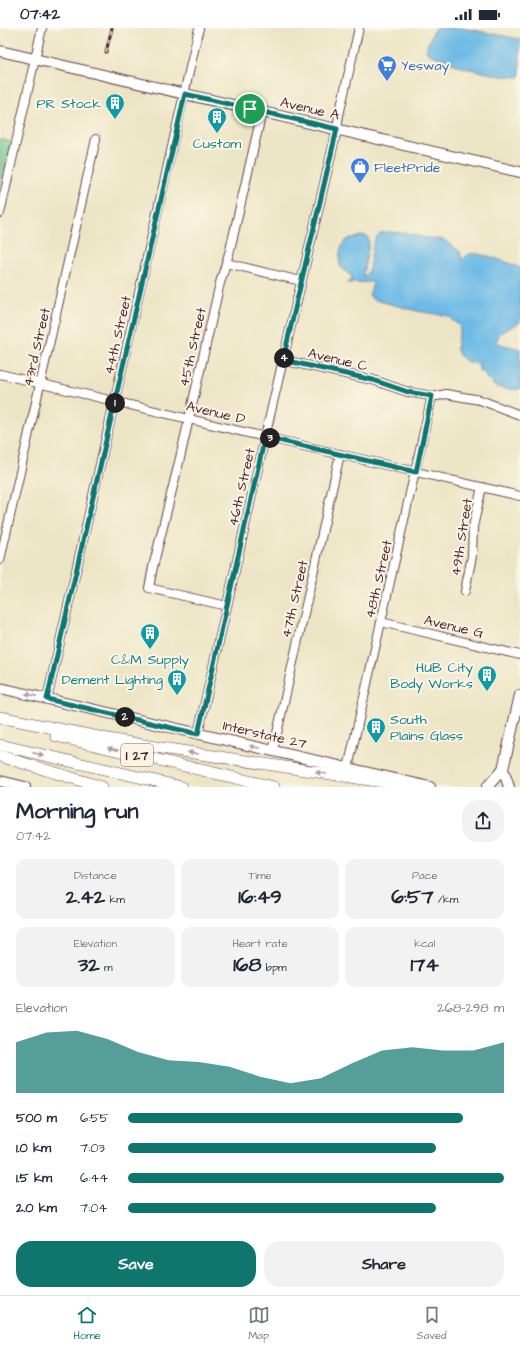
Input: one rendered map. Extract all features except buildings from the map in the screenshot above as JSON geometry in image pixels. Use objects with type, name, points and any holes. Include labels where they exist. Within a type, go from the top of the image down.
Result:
[{"type":"highway","points":[[0,717],[155,747],[415,787]]},
{"type":"highway","name":"I 27","points":[[0,723],[274,787]]},
{"type":"highway","name":"I 27","points":[[0,745],[182,787]]},
{"type":"highway","points":[[0,756],[102,787]]},
{"type":"main road","name":"Avenue A","points":[[0,51],[520,172]]},
{"type":"main road","name":"Interstate 27","points":[[0,688],[430,787]]},
{"type":"main road","points":[[495,787],[502,772],[520,695]]},
{"type":"main road","points":[[487,787],[502,772]]},
{"type":"main road","points":[[502,772],[503,787]]},
{"type":"main road","points":[[502,772],[509,787]]},
{"type":"main road","points":[[0,781],[25,787]]},
{"type":"street","points":[[0,213],[42,28]]},
{"type":"street","name":"44th Street","points":[[47,699],[200,28]]},
{"type":"street","name":"46th Street","points":[[198,734],[359,28]]},
{"type":"street","name":"45th Street","points":[[227,606],[149,588],[220,283],[262,112]]},
{"type":"street","name":"43rd Street","points":[[0,560],[96,139]]},
{"type":"street","points":[[226,263],[301,281]]},
{"type":"street","name":"Avenue C","points":[[283,360],[373,380],[408,392],[435,396],[446,394],[480,400],[520,414]]},
{"type":"street","name":"Avenue D","points":[[0,374],[520,496]]},
{"type":"street","name":"48th Street","points":[[348,768],[435,396]]},
{"type":"street","name":"47th Street","points":[[273,751],[340,454]]},
{"type":"street","name":"49th Street","points":[[465,590],[470,566],[473,527],[482,487]]},
{"type":"street","name":"Avenue G","points":[[381,622],[520,655]]},
{"type":"green space","points":[[0,139],[11,142],[1,185],[0,184]]},
{"type":"water","points":[[435,28],[462,28],[520,39],[520,77],[501,76],[465,68],[429,54],[426,51]]},
{"type":"water","points":[[380,233],[405,233],[444,240],[460,252],[462,260],[470,254],[480,254],[520,268],[520,322],[501,333],[496,342],[520,349],[520,389],[506,389],[493,385],[492,381],[486,378],[485,373],[479,371],[479,364],[462,358],[457,350],[460,326],[448,316],[417,311],[372,299],[369,295],[373,284],[371,282],[347,283],[351,281],[352,277],[340,266],[341,247],[343,244],[350,238],[363,235],[368,237],[369,243],[363,275],[364,277],[369,268],[376,238]]},
{"type":"railway","points":[[106,52],[112,28]]},
{"type":"place","name":"Yesway","points":[[387,82]]},
{"type":"place","name":"PR Stock","points":[[115,120]]},
{"type":"place","name":"Custom","points":[[217,134]]},
{"type":"place","name":"FleetPride","points":[[360,184]]},
{"type":"place","name":"C&M Supply","points":[[150,650]]},
{"type":"place","name":"HUB City Body Works","points":[[487,692]]},
{"type":"place","name":"Dement Lighting","points":[[177,696]]},
{"type":"place","name":"South Plains Glass","points":[[376,744]]},
{"type":"route","points":[[185,94],[250,109],[337,129],[283,360],[373,380],[408,392],[432,396],[416,472],[265,437],[198,734],[47,699],[185,94]]}]
